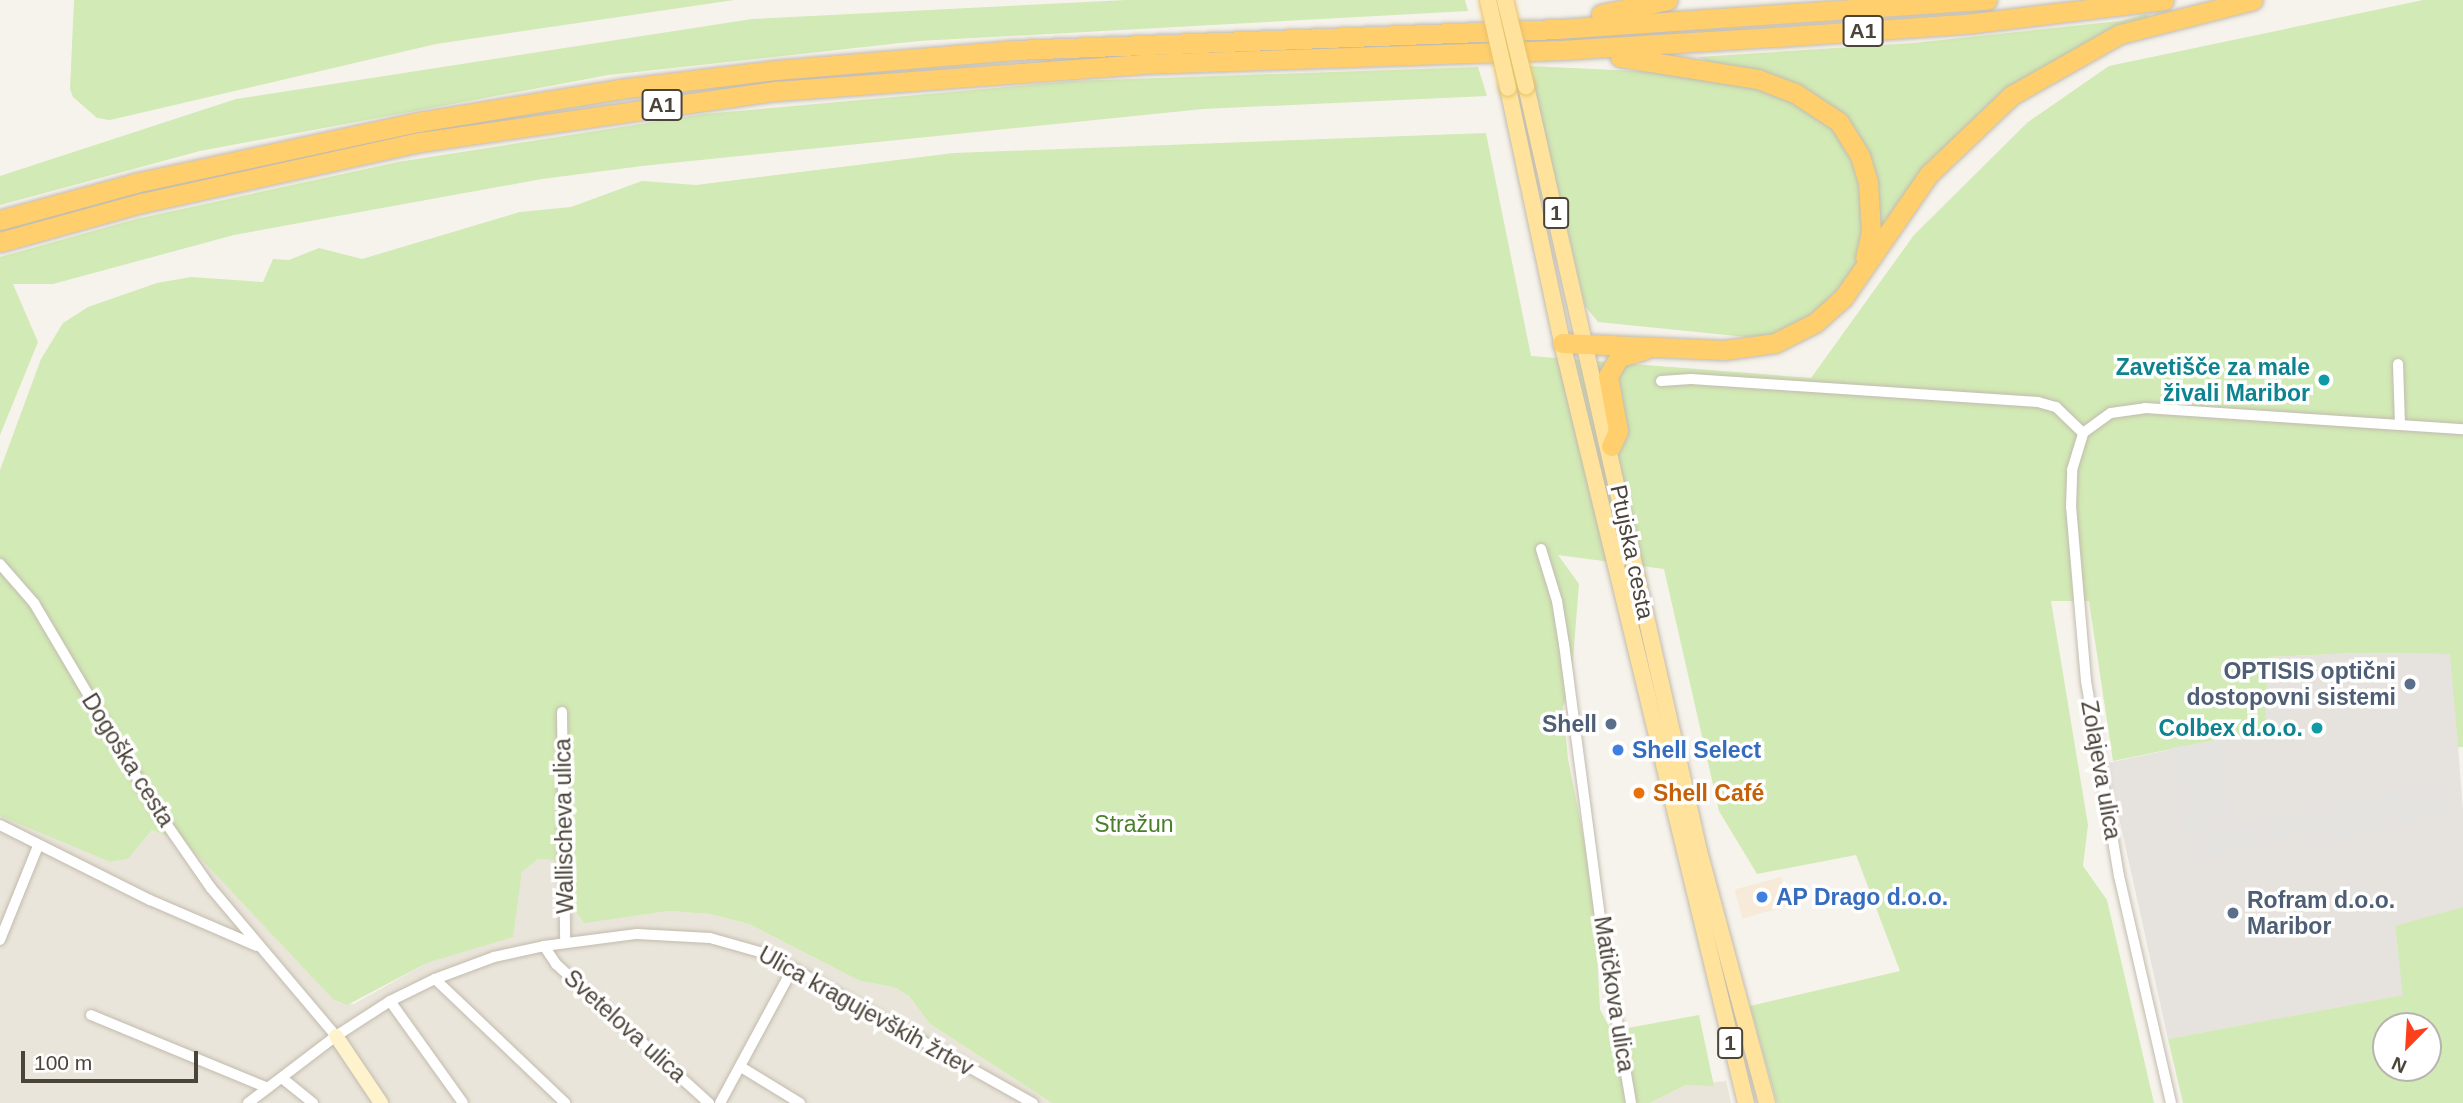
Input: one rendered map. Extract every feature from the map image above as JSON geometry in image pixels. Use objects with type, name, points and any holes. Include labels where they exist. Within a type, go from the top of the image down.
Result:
[{"type":"highway","points":[[1558,29],[1573,17],[1627,11],[1668,0]]},
{"type":"highway","name":"A1","points":[[0,220],[255,155],[418,122],[619,89],[1014,50],[1558,29],[1987,0]]},
{"type":"highway","name":"A1","points":[[0,242],[260,175],[420,142],[657,105],[1014,71],[1561,50],[1975,23],[2164,0]]},
{"type":"highway","points":[[1562,343],[1586,340],[1724,349],[1775,342],[1815,323],[1843,298],[1930,174],[2012,95],[2120,34],[2253,0]]},
{"type":"highway","points":[[1561,50],[1583,58],[1653,59],[1718,69],[1795,93],[1830,115],[1860,156],[1872,203],[1871,232],[1857,277]]},
{"type":"highway","points":[[1611,446],[1618,431],[1608,392],[1612,365],[1619,357],[1669,347]]},
{"type":"main road","name":"Ptujska cesta","points":[[1488,0],[1562,343],[1746,1103]]},
{"type":"main road","name":"Ptujska cesta","points":[[1505,0],[1611,446],[1699,851],[1767,1103]]},
{"type":"street","points":[[2399,364],[2400,425]]},
{"type":"street","points":[[1661,381],[1705,379],[2038,402],[2056,407],[2083,433],[2111,413],[2145,408],[2463,429]]},
{"type":"street","name":"Zolajeva ulica","points":[[2083,433],[2072,470],[2071,508],[2086,681],[2119,876],[2171,1103]]},
{"type":"street","name":"Matičkova ulica","points":[[1541,549],[1557,601],[1599,885],[1602,933],[1632,1103]]},
{"type":"street","name":"Dogoška cesta","points":[[0,564],[34,603],[161,817],[234,919],[266,949],[336,1036],[381,1103]]},
{"type":"street","name":"Wallischeva ulica","points":[[562,712],[565,941]]},
{"type":"street","name":"Dogoška cesta","points":[[0,825],[38,846],[266,949]]},
{"type":"street","points":[[0,940],[38,846]]},
{"type":"street","name":"Ulica kragujevških žrtev","points":[[336,1036],[390,1001],[435,979],[494,957],[565,941],[676,934],[739,944],[793,968],[1033,1103]]},
{"type":"street","name":"Svetelova ulica","points":[[544,946],[556,964],[709,1103]]},
{"type":"street","points":[[720,1103],[793,968]]},
{"type":"street","points":[[435,979],[565,1103]]},
{"type":"street","points":[[390,1001],[463,1103]]},
{"type":"street","points":[[91,1015],[268,1088]]},
{"type":"street","points":[[248,1103],[336,1036]]},
{"type":"street","points":[[741,1067],[800,1103]]},
{"type":"street","points":[[282,1078],[313,1103]]},
{"type":"shaded area","points":[[2354,653],[2451,654],[2463,811],[2463,907],[2395,927],[2404,995],[2168,1039],[2107,763],[2264,730],[2268,657]]},
{"type":"shaded area","points":[[2221,740],[2235,826],[2185,834],[2172,748]]},
{"type":"shaded area","points":[[2445,788],[2453,814],[2309,846],[2305,833],[2188,861],[2183,840],[2391,790]]},
{"type":"shaded area","points":[[0,816],[110,862],[128,859],[152,830],[187,844],[341,1003],[354,1004],[427,963],[512,937],[522,872],[538,859],[552,860],[571,868],[571,906],[583,922],[668,911],[710,914],[749,924],[860,981],[894,987],[909,996],[930,1024],[1052,1103],[0,1103]]},
{"type":"shaded area","name":"AP Drago d.o.o.","points":[[1781,877],[1789,906],[1742,918],[1735,889]]},
{"type":"shaded area","points":[[1726,1081],[1731,1103],[1650,1103],[1686,1085]]},
{"type":"green space","points":[[74,0],[734,0],[436,44],[110,120],[97,118],[73,97],[70,89]]},
{"type":"green space","points":[[1126,0],[1465,0],[1468,11],[919,41],[608,75],[200,151],[0,205],[0,176],[236,99],[752,19]]},
{"type":"green space","name":"Stražun","points":[[2423,0],[2463,0],[2463,747],[2458,747],[2450,654],[2354,653],[2268,657],[2265,730],[2113,761],[2089,601],[2051,601],[2088,825],[2083,866],[2107,900],[2154,1103],[1777,1103],[1750,1006],[1900,971],[1856,855],[1757,874],[1719,811],[1664,569],[1558,555],[1579,584],[1571,684],[1563,707],[1568,759],[1593,885],[1600,1009],[1611,1031],[1699,1015],[1714,1086],[1686,1085],[1650,1103],[1052,1103],[930,1024],[909,996],[894,987],[860,981],[749,924],[710,914],[668,911],[584,923],[571,906],[571,868],[552,860],[538,859],[522,872],[513,937],[427,963],[347,1005],[333,999],[187,844],[152,830],[128,859],[110,862],[0,816],[0,470],[41,359],[63,323],[88,307],[157,283],[191,277],[263,282],[273,259],[289,260],[319,248],[362,259],[520,212],[571,207],[642,181],[696,185],[954,153],[1486,133],[1531,356],[1811,378],[1914,235],[2028,122],[2109,66]]},
{"type":"green space","points":[[2147,14],[2149,19],[2040,69],[1873,244],[1851,127],[1698,57],[1913,43],[2120,21]]},
{"type":"green space","points":[[1529,66],[1679,73],[1682,70],[1787,95],[1821,116],[1846,140],[1861,172],[1864,247],[1853,272],[1826,303],[1802,322],[1771,335],[1746,337],[1598,322],[1585,306]]},
{"type":"green space","points":[[1478,67],[1487,96],[1203,109],[642,166],[542,179],[234,235],[53,284],[13,284],[38,342],[0,435],[0,257],[136,219],[398,162],[704,114],[1073,81]]},
{"type":"green space","points":[[2463,907],[2463,1103],[2183,1103],[2168,1039],[2403,995],[2395,926]]},
{"type":"place","name":"Zavetišče za male živali Maribor","points":[[2324,380]]},
{"type":"place","name":"OPTISIS optični dostopovni sistemi","points":[[2410,684]]},
{"type":"place","name":"Shell","points":[[1611,724]]},
{"type":"place","name":"Colbex d.o.o.","points":[[2317,728]]},
{"type":"place","name":"Shell Select","points":[[1618,750]]},
{"type":"place","name":"Shell Café","points":[[1639,793]]},
{"type":"place","name":"AP Drago d.o.o.","points":[[1762,897]]},
{"type":"place","name":"Rofram d.o.o. Maribor","points":[[2233,913]]}]
